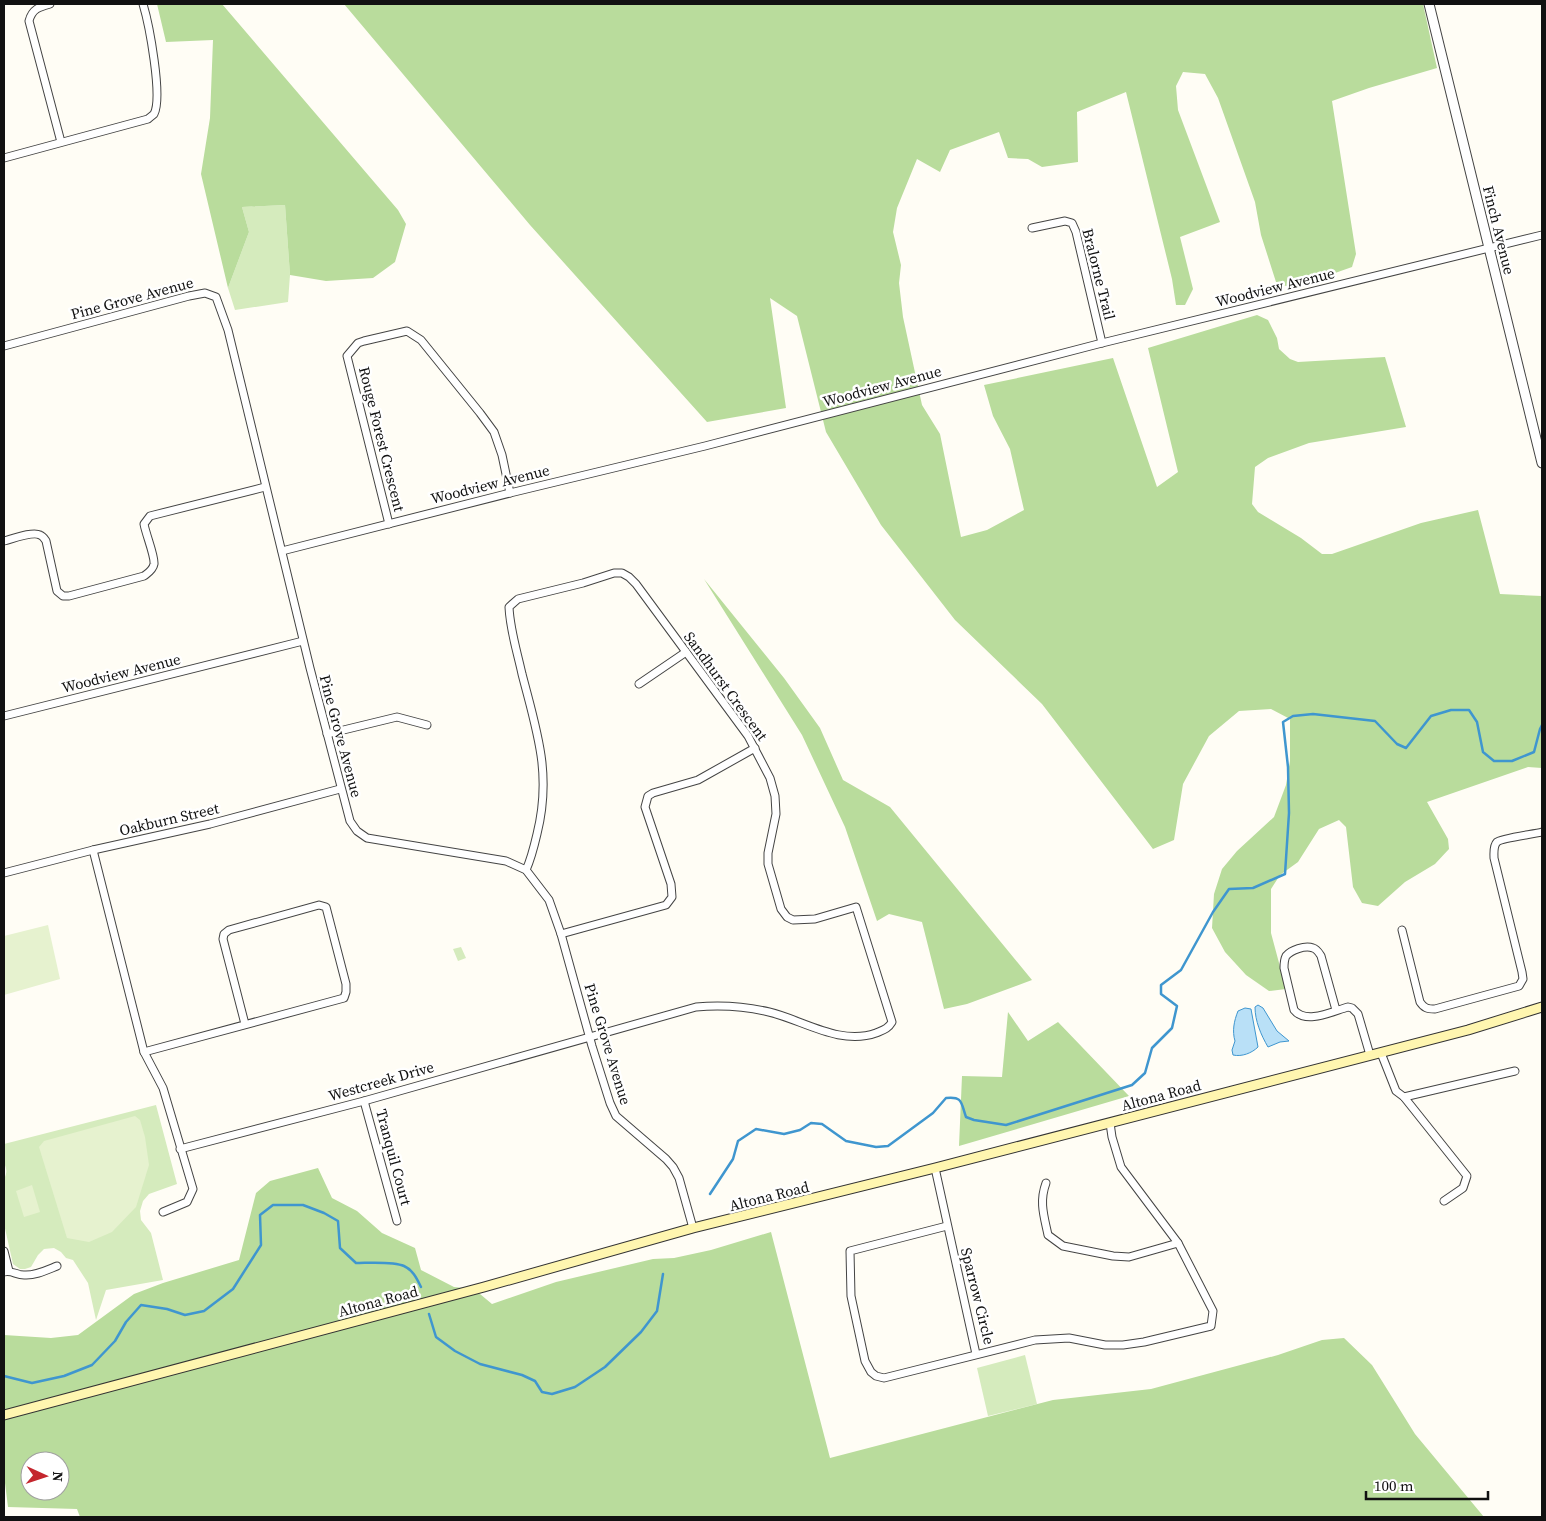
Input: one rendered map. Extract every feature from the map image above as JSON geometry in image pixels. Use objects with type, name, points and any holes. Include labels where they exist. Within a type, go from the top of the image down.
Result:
[{"type":"main road","name":"Altona Road","points":[[4,1415],[484,1288],[693,1228],[935,1168],[1380,1053],[1468,1030],[1542,1007]]},
{"type":"street","points":[[50,4],[34,10],[30,14],[29,21],[61,142]]},
{"type":"street","points":[[4,158],[148,119],[153,114],[156,105],[154,58],[143,4]]},
{"type":"street","name":"Finch Avenue","points":[[1429,4],[1542,458]]},
{"type":"street","name":"Bralorne Trail","points":[[1032,228],[1065,221],[1072,223],[1076,232],[1102,343]]},
{"type":"street","name":"Woodview Avenue","points":[[282,551],[706,446],[1102,343],[1542,235]]},
{"type":"street","name":"Pine Grove Avenue","points":[[4,346],[189,296],[205,293],[216,297],[228,330],[303,641],[340,789],[350,821],[356,831],[367,838],[506,861],[526,870],[549,900],[561,934],[605,1089],[616,1116],[674,1167],[679,1178],[693,1228]]},
{"type":"street","name":"Rouge Forest Crescent","points":[[389,524],[348,356],[358,343],[364,341],[407,331],[421,340],[494,432],[502,455],[510,493]]},
{"type":"street","points":[[4,541],[40,534],[46,541],[57,591],[63,596],[69,596],[144,576],[152,570],[154,563],[144,524],[150,516],[265,487]]},
{"type":"street","name":"Sandhurst Crescent","points":[[526,870],[541,819],[544,777],[538,738],[511,628],[509,606],[518,599],[583,583],[614,573],[622,573],[636,584],[709,682],[755,748],[770,778],[775,796],[776,814],[768,853],[768,864],[782,909],[787,917],[793,920],[815,919],[856,907],[892,1022],[888,1028],[874,1034],[840,1036],[770,1012],[719,1005],[696,1007],[590,1037]]},
{"type":"street","name":"Woodview Avenue","points":[[4,716],[303,641]]},
{"type":"street","points":[[639,684],[686,652]]},
{"type":"street","points":[[327,734],[397,717],[427,725]]},
{"type":"street","points":[[561,934],[666,905],[672,897],[671,884],[646,807],[648,796],[698,780],[755,748]]},
{"type":"street","name":"Oakburn Street","points":[[4,873],[93,850],[210,824],[340,789]]},
{"type":"street","points":[[1402,930],[1420,1002],[1423,1007],[1435,1010],[1519,986],[1523,979],[1522,972],[1494,858],[1494,848],[1497,842],[1504,839],[1542,832]]},
{"type":"street","points":[[93,850],[144,1052],[163,1088],[193,1189],[187,1202],[163,1212]]},
{"type":"street","points":[[144,1052],[344,998],[346,984],[326,907],[319,905],[229,930],[224,934],[223,940],[245,1024]]},
{"type":"street","points":[[1336,1010],[1318,951],[1312,947],[1304,948],[1293,951],[1286,956],[1284,968],[1294,1010],[1298,1015],[1311,1017],[1348,1007],[1355,1010],[1358,1014],[1370,1055]]},
{"type":"street","name":"Westcreek Drive","points":[[180,1149],[364,1101],[590,1037]]},
{"type":"street","points":[[1380,1053],[1396,1091],[1404,1097],[1467,1176],[1463,1188],[1444,1201]]},
{"type":"street","points":[[1404,1097],[1515,1071]]},
{"type":"street","name":"Tranquil Court","points":[[364,1101],[397,1221]]},
{"type":"street","name":"Sparrow Circle","points":[[935,1168],[976,1354],[1035,1340],[1052,1338],[1069,1338],[1105,1345],[1144,1342],[1211,1326],[1213,1311],[1178,1243],[1121,1167],[1110,1123]]},
{"type":"street","points":[[1046,1183],[1042,1194],[1043,1212],[1048,1235],[1063,1246],[1113,1256],[1129,1257],[1178,1243]]},
{"type":"street","points":[[947,1226],[850,1251],[851,1296],[865,1361],[871,1372],[876,1376],[884,1378],[976,1354]]},
{"type":"street","points":[[4,1251],[6,1271],[30,1275],[57,1266]]},
{"type":"green space","points":[[157,4],[222,4],[398,210],[406,224],[395,262],[373,278],[326,281],[290,275],[285,205],[242,207],[249,232],[228,288],[201,174],[210,118],[213,40],[166,42]]},
{"type":"green space","points":[[344,4],[1423,4],[1437,68],[1332,101],[1356,254],[1352,267],[1304,284],[1286,286],[1276,282],[1261,235],[1255,202],[1218,98],[1205,74],[1183,72],[1176,86],[1178,110],[1220,222],[1180,237],[1193,289],[1185,305],[1176,305],[1172,279],[1126,92],[1077,112],[1078,162],[1042,167],[1028,159],[1008,158],[999,132],[950,150],[940,172],[917,159],[897,208],[893,232],[901,265],[899,283],[903,317],[922,405],[940,434],[961,537],[987,530],[1024,510],[1010,449],[993,416],[984,385],[1113,358],[1157,487],[1178,472],[1148,348],[1257,315],[1268,320],[1277,338],[1279,349],[1290,359],[1298,362],[1385,357],[1406,427],[1309,443],[1268,458],[1255,467],[1252,504],[1258,512],[1301,538],[1322,554],[1332,554],[1421,523],[1478,510],[1500,594],[1542,596],[1542,768],[1528,767],[1427,802],[1448,839],[1449,849],[1435,864],[1405,882],[1378,906],[1362,903],[1353,887],[1346,827],[1339,820],[1319,829],[1298,862],[1280,875],[1271,889],[1271,933],[1286,989],[1269,991],[1246,975],[1225,952],[1212,928],[1214,894],[1222,869],[1237,851],[1274,817],[1286,785],[1290,761],[1290,719],[1271,709],[1239,711],[1209,736],[1183,784],[1174,840],[1153,849],[1042,704],[955,620],[881,525],[826,432],[797,316],[770,298],[786,408],[707,422],[530,225]]},
{"type":"green space","points":[[285,205],[290,275],[288,302],[235,310],[228,288],[249,232],[242,207]]},
{"type":"green space","points":[[704,579],[784,678],[820,728],[843,780],[890,807],[1032,980],[967,1004],[944,1009],[922,922],[889,914],[877,921],[845,827],[802,735]]},
{"type":"green space","points":[[48,925],[60,979],[4,995],[4,936]]},
{"type":"green space","points":[[461,947],[466,958],[458,961],[453,949]]},
{"type":"green space","points":[[1008,1012],[1028,1041],[1058,1022],[1129,1096],[959,1146],[962,1076],[1002,1077]]},
{"type":"green space","points":[[156,1105],[177,1184],[149,1194],[143,1201],[140,1211],[141,1220],[151,1233],[163,1280],[106,1290],[96,1320],[88,1283],[73,1260],[66,1258],[54,1248],[44,1249],[31,1267],[20,1269],[13,1264],[4,1224],[4,1179],[6,1168],[4,1144]]},
{"type":"green space","points":[[135,1116],[140,1120],[145,1137],[149,1165],[136,1207],[112,1232],[89,1242],[67,1238],[39,1147],[44,1141]]},
{"type":"green space","points":[[318,1168],[332,1198],[357,1211],[382,1233],[415,1248],[421,1270],[454,1287],[474,1289],[492,1304],[556,1282],[653,1259],[674,1258],[711,1250],[771,1232],[830,1458],[1053,1400],[1151,1389],[1278,1355],[1322,1340],[1344,1338],[1372,1365],[1415,1434],[1484,1517],[80,1517],[77,1509],[8,1507],[4,1475],[4,1335],[51,1338],[78,1335],[134,1294],[163,1283],[239,1260],[256,1193],[270,1181]]},
{"type":"green space","points":[[32,1185],[40,1212],[24,1217],[16,1191]]},
{"type":"green space","points":[[1025,1355],[1037,1404],[988,1416],[977,1368]]},
{"type":"water","points":[[1258,1005],[1263,1008],[1277,1031],[1289,1041],[1280,1042],[1268,1047],[1257,1023],[1255,1007]]},
{"type":"water","points":[[1245,1008],[1251,1009],[1258,1047],[1247,1054],[1233,1055],[1235,1018],[1238,1011]]},
{"type":"waterway","points":[[710,1194],[733,1159],[738,1141],[756,1129],[784,1134],[800,1130],[811,1123],[822,1124],[846,1141],[876,1147],[888,1146],[933,1113],[946,1098],[958,1099],[962,1104],[966,1117],[1006,1125],[1132,1085],[1145,1073],[1152,1048],[1172,1028],[1177,1006],[1161,994],[1161,985],[1181,970],[1213,912],[1229,889],[1253,888],[1285,874],[1289,813],[1288,767],[1283,722],[1293,716],[1313,714],[1375,721],[1397,744],[1406,748],[1431,716],[1451,710],[1469,710],[1477,722],[1483,752],[1494,761],[1512,761],[1534,752],[1542,725]]},
{"type":"waterway","points":[[4,1376],[32,1383],[64,1376],[92,1365],[115,1341],[126,1322],[141,1305],[167,1309],[185,1315],[204,1311],[233,1289],[261,1245],[260,1215],[273,1205],[303,1205],[324,1213],[338,1221],[340,1248],[356,1263],[399,1264],[412,1272],[421,1287]]},
{"type":"waterway","points":[[429,1314],[436,1337],[455,1351],[480,1364],[522,1375],[535,1381],[542,1392],[552,1394],[575,1387],[605,1367],[641,1332],[657,1311],[663,1274]]}]
